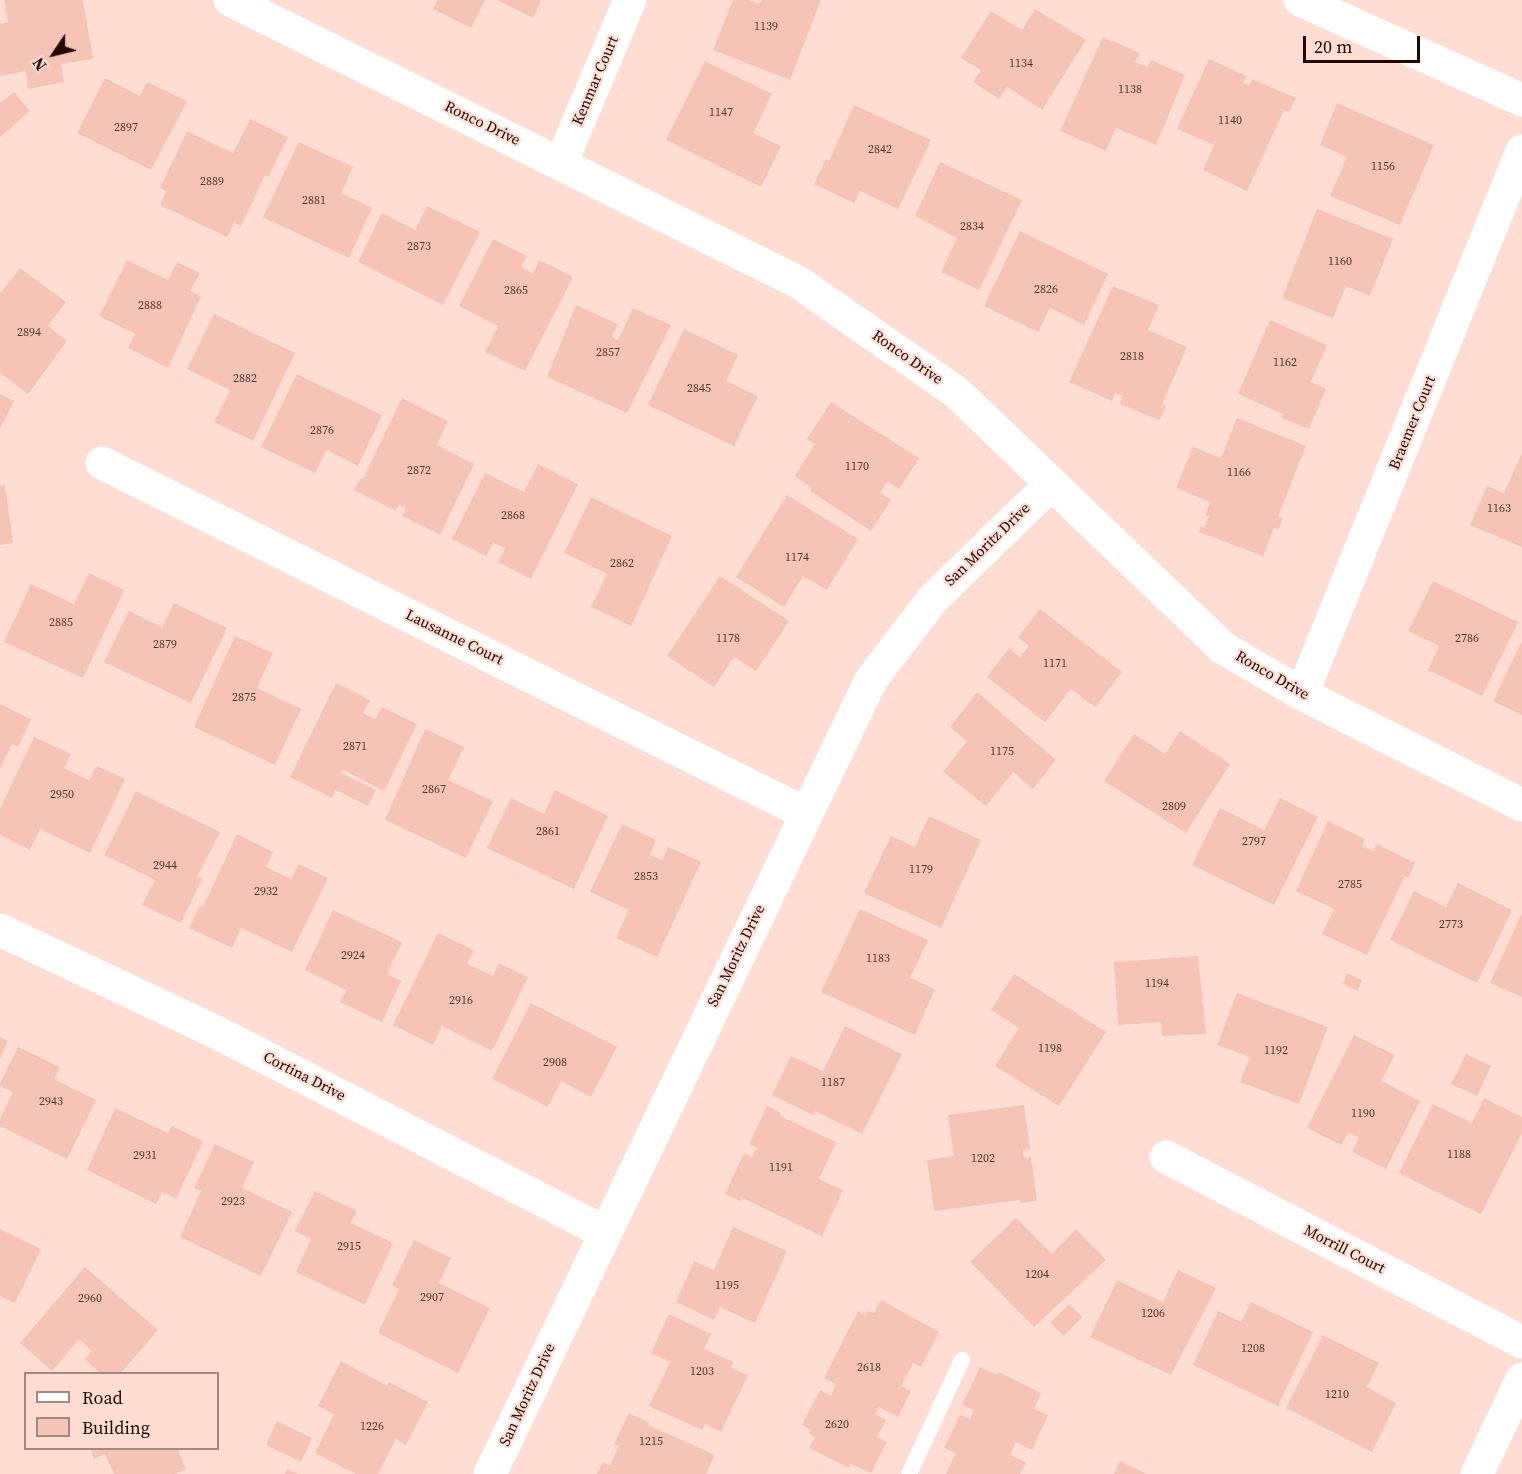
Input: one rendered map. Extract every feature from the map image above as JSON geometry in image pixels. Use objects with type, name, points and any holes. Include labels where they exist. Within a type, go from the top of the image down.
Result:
[{"type":"street","name":"Ronco Drive","points":[[230,0],[798,282],[956,392],[1223,648],[1302,693],[1522,805]]},
{"type":"street","name":"Kenmar Court","points":[[561,163],[630,0]]},
{"type":"street","points":[[1300,0],[1522,100]]},
{"type":"street","name":"Braemer Court","points":[[1302,693],[1522,151]]},
{"type":"street","name":"Lausanne Court","points":[[102,464],[805,813]]},
{"type":"street","name":"San Moritz Drive","points":[[490,1474],[805,813],[871,680],[932,600],[1051,484]]},
{"type":"street","name":"Cortina Drive","points":[[0,930],[220,1034],[604,1232]]},
{"type":"street","name":"Morrill Court","points":[[1166,1157],[1522,1342]]},
{"type":"street","points":[[1477,1474],[1522,1379]]},
{"type":"lane","points":[[909,1474],[962,1360]]},
{"type":"building","points":[[4,0],[83,0],[93,59],[61,64],[64,82],[28,89],[26,71],[0,76],[0,24],[8,22]]},
{"type":"building","points":[[438,0],[485,0],[471,28],[433,9]]},
{"type":"building","points":[[497,0],[541,0],[533,18]]},
{"type":"building","points":[[733,0],[750,0],[759,4],[761,0],[821,0],[790,80],[713,50]]},
{"type":"building","points":[[1035,9],[1086,40],[1042,110],[1007,87],[999,99],[973,82],[981,70],[961,58],[991,11],[1022,30]]},
{"type":"building","points":[[1103,37],[1140,53],[1135,62],[1148,67],[1151,60],[1185,75],[1156,145],[1116,128],[1106,151],[1060,131]]},
{"type":"building","points":[[1209,59],[1247,76],[1243,83],[1249,85],[1252,79],[1296,98],[1289,112],[1284,110],[1247,191],[1203,170],[1214,145],[1177,129]]},
{"type":"building","points":[[705,61],[772,94],[753,133],[781,146],[761,187],[666,140]]},
{"type":"building","points":[[105,78],[140,96],[147,82],[187,101],[151,170],[77,133]]},
{"type":"building","points":[[14,92],[30,111],[0,137],[0,103]]},
{"type":"building","points":[[1337,103],[1434,145],[1400,225],[1330,196],[1347,157],[1320,145]]},
{"type":"building","points":[[854,105],[931,140],[898,209],[860,191],[854,203],[814,184],[826,159],[829,161]]},
{"type":"building","points":[[250,119],[288,137],[268,177],[265,175],[241,226],[234,223],[227,237],[160,205],[167,191],[160,188],[187,131],[233,153]]},
{"type":"building","points":[[299,142],[353,167],[341,193],[372,208],[349,258],[263,217]]},
{"type":"building","points":[[940,162],[1022,200],[979,290],[941,272],[957,238],[915,216]]},
{"type":"building","points":[[427,206],[480,232],[443,305],[358,262],[382,213],[415,230]]},
{"type":"building","points":[[1317,209],[1393,239],[1370,296],[1346,286],[1333,318],[1282,298]]},
{"type":"building","points":[[1020,231],[1108,274],[1084,325],[1050,308],[1038,332],[984,306]]},
{"type":"building","points":[[493,239],[527,256],[521,267],[533,274],[539,260],[573,277],[525,371],[485,352],[498,326],[459,306]]},
{"type":"building","points":[[127,260],[168,280],[177,262],[200,273],[190,291],[201,296],[168,368],[128,348],[135,334],[99,316]]},
{"type":"building","points":[[20,268],[66,302],[48,326],[67,341],[28,394],[0,373],[0,294]]},
{"type":"building","points":[[1113,286],[1159,305],[1148,330],[1187,347],[1162,404],[1166,406],[1159,420],[1120,404],[1123,396],[1115,393],[1112,401],[1069,382]]},
{"type":"building","points":[[576,305],[618,324],[612,337],[618,340],[633,308],[671,325],[627,413],[547,377]]},
{"type":"building","points":[[214,314],[295,353],[253,441],[214,422],[230,390],[187,369]]},
{"type":"building","points":[[1270,320],[1327,345],[1311,382],[1326,389],[1309,429],[1282,418],[1283,414],[1238,394]]},
{"type":"building","points":[[684,329],[738,355],[726,381],[758,396],[734,446],[648,405]]},
{"type":"building","points":[[297,374],[382,415],[358,466],[326,450],[315,473],[261,447]]},
{"type":"building","points":[[0,394],[14,401],[0,429]]},
{"type":"building","points":[[402,398],[448,421],[437,445],[474,464],[440,535],[402,516],[406,508],[399,505],[396,511],[354,490],[361,478],[363,479]]},
{"type":"building","points":[[831,402],[919,458],[899,489],[887,482],[880,493],[891,500],[871,531],[810,491],[812,488],[795,476],[815,444],[807,439]]},
{"type":"building","points":[[1237,418],[1306,446],[1278,516],[1283,518],[1279,529],[1274,528],[1263,556],[1199,532],[1201,526],[1204,528],[1209,516],[1205,515],[1210,502],[1176,488],[1193,447],[1221,458]]},
{"type":"building","points":[[1522,453],[1522,547],[1470,525],[1487,486],[1504,493]]},
{"type":"building","points":[[538,464],[578,484],[531,579],[498,562],[505,548],[493,543],[486,556],[452,539],[485,473],[524,492]]},
{"type":"building","points":[[5,485],[13,543],[0,545],[0,486]]},
{"type":"building","points":[[787,495],[858,539],[827,590],[803,576],[784,607],[736,577]]},
{"type":"building","points":[[591,497],[672,536],[631,626],[591,607],[607,574],[564,553]]},
{"type":"building","points":[[89,573],[124,590],[83,678],[4,642],[31,584],[74,604]]},
{"type":"building","points":[[720,576],[789,621],[756,671],[734,657],[714,687],[667,656]]},
{"type":"building","points":[[1433,581],[1518,622],[1482,696],[1428,670],[1439,646],[1408,631]]},
{"type":"building","points":[[174,603],[227,628],[191,703],[104,662],[129,611],[162,627]]},
{"type":"building","points":[[1040,609],[1122,672],[1095,707],[1071,689],[1045,722],[987,677],[1009,648],[1020,657],[1029,646],[1018,637]]},
{"type":"building","points":[[235,636],[273,653],[257,688],[301,709],[275,765],[194,727]]},
{"type":"building","points":[[1522,641],[1522,715],[1493,701]]},
{"type":"building","points":[[336,683],[370,700],[363,713],[375,719],[382,707],[417,724],[384,791],[343,770],[341,773],[376,790],[368,806],[336,790],[332,798],[290,777]]},
{"type":"building","points":[[977,692],[1056,760],[1033,789],[1013,772],[986,806],[943,772],[967,741],[950,727]]},
{"type":"building","points":[[0,704],[31,719],[18,747],[12,744],[0,769]]},
{"type":"building","points":[[425,729],[464,747],[448,780],[493,801],[466,858],[385,820]]},
{"type":"building","points":[[1180,731],[1230,764],[1186,833],[1104,781],[1134,734],[1165,754]]},
{"type":"building","points":[[34,737],[71,754],[64,768],[89,780],[97,766],[125,779],[90,853],[40,829],[30,850],[0,835],[0,809]]},
{"type":"building","points":[[555,790],[608,816],[574,889],[487,848],[511,798],[544,814]]},
{"type":"building","points":[[136,791],[220,832],[197,877],[202,879],[181,923],[142,905],[155,880],[104,855]]},
{"type":"building","points":[[1280,798],[1318,817],[1274,905],[1192,865],[1220,808],[1264,830]]},
{"type":"building","points":[[929,816],[981,840],[941,928],[864,893],[891,836],[915,847]]},
{"type":"building","points":[[1328,821],[1365,839],[1362,846],[1373,851],[1377,844],[1415,863],[1408,878],[1405,876],[1367,955],[1322,934],[1334,909],[1296,891]]},
{"type":"building","points":[[622,824],[656,840],[650,855],[662,860],[668,847],[701,862],[657,957],[616,938],[629,910],[590,892]]},
{"type":"building","points":[[237,834],[273,852],[266,867],[291,879],[299,864],[328,878],[292,952],[241,928],[232,948],[189,928],[200,905],[203,907]]},
{"type":"building","points":[[1458,883],[1512,910],[1477,983],[1390,940],[1414,891],[1446,907]]},
{"type":"building","points":[[860,909],[928,940],[910,978],[935,989],[915,1035],[821,992]]},
{"type":"building","points":[[333,910],[402,942],[387,974],[401,981],[382,1022],[340,1002],[346,990],[305,970]]},
{"type":"building","points":[[1522,913],[1522,997],[1490,983]]},
{"type":"building","points":[[438,933],[474,950],[467,964],[493,976],[499,963],[528,977],[492,1051],[442,1026],[433,1045],[393,1025]]},
{"type":"building","points":[[1198,956],[1206,1034],[1162,1036],[1161,1022],[1118,1025],[1114,962]]},
{"type":"building","points":[[1347,973],[1362,980],[1358,991],[1343,984]]},
{"type":"building","points":[[1014,974],[1106,1032],[1059,1106],[995,1066],[1019,1028],[991,1010]]},
{"type":"building","points":[[1237,993],[1328,1027],[1299,1104],[1240,1082],[1250,1057],[1217,1045]]},
{"type":"building","points":[[531,1003],[617,1047],[591,1097],[561,1081],[548,1107],[492,1079]]},
{"type":"building","points":[[845,1026],[902,1054],[862,1134],[815,1111],[813,1115],[772,1095],[791,1056],[823,1071]]},
{"type":"building","points":[[1354,1035],[1395,1055],[1381,1081],[1420,1101],[1386,1169],[1352,1152],[1359,1138],[1349,1132],[1341,1145],[1307,1128]]},
{"type":"building","points":[[0,1037],[8,1041],[0,1058]]},
{"type":"building","points":[[18,1047],[60,1067],[54,1079],[96,1100],[67,1159],[0,1126],[0,1119],[13,1092],[0,1086],[0,1083]]},
{"type":"building","points":[[1466,1054],[1491,1066],[1477,1096],[1451,1084]]},
{"type":"building","points":[[1484,1098],[1522,1117],[1522,1133],[1481,1214],[1399,1173],[1433,1104],[1472,1123]]},
{"type":"building","points":[[1024,1105],[1030,1149],[1023,1150],[1024,1158],[1031,1157],[1037,1201],[1020,1203],[1020,1200],[934,1211],[927,1160],[954,1156],[948,1115]]},
{"type":"building","points":[[767,1106],[781,1113],[780,1116],[836,1142],[819,1179],[843,1190],[822,1236],[742,1198],[740,1201],[725,1194],[744,1153],[752,1157],[757,1148],[749,1144]]},
{"type":"building","points":[[115,1108],[168,1133],[172,1126],[203,1141],[176,1199],[162,1192],[156,1204],[87,1170]]},
{"type":"building","points":[[215,1144],[254,1162],[242,1188],[292,1212],[261,1276],[180,1237],[201,1191],[194,1188]]},
{"type":"building","points":[[315,1191],[357,1211],[351,1223],[393,1243],[365,1305],[296,1272],[311,1239],[295,1231]]},
{"type":"building","points":[[1016,1218],[1052,1254],[1076,1229],[1106,1260],[1034,1327],[970,1262]]},
{"type":"building","points":[[733,1227],[787,1251],[755,1323],[720,1307],[714,1320],[676,1302],[694,1261],[714,1270]]},
{"type":"building","points":[[0,1229],[41,1249],[15,1303],[0,1296]]},
{"type":"building","points":[[414,1240],[451,1258],[439,1283],[490,1308],[458,1373],[378,1333],[399,1289],[392,1285]]},
{"type":"building","points":[[85,1267],[158,1330],[122,1372],[99,1372],[85,1359],[92,1351],[79,1339],[52,1371],[20,1343]]},
{"type":"building","points":[[1178,1270],[1216,1288],[1171,1375],[1090,1337],[1117,1280],[1163,1302]]},
{"type":"building","points":[[881,1300],[939,1332],[921,1367],[913,1363],[901,1386],[911,1391],[898,1417],[879,1407],[875,1414],[886,1420],[877,1437],[887,1442],[871,1473],[851,1464],[849,1468],[809,1448],[815,1437],[809,1433],[811,1430],[802,1425],[820,1390],[831,1396],[836,1384],[824,1378],[858,1311],[865,1315],[868,1311],[874,1313]]},
{"type":"building","points":[[1251,1302],[1313,1332],[1278,1406],[1193,1365],[1218,1311],[1241,1322]]},
{"type":"building","points":[[1069,1304],[1082,1317],[1064,1336],[1050,1323]]},
{"type":"building","points":[[669,1314],[711,1334],[704,1349],[734,1362],[731,1368],[748,1375],[721,1432],[705,1424],[702,1430],[649,1406],[670,1362],[651,1353]]},
{"type":"building","points":[[1323,1335],[1379,1363],[1367,1387],[1396,1403],[1372,1452],[1286,1408]]},
{"type":"building","points":[[341,1361],[387,1386],[389,1382],[428,1402],[406,1445],[396,1439],[378,1474],[356,1474],[315,1453],[334,1414],[318,1406]]},
{"type":"building","points":[[980,1367],[997,1375],[999,1372],[1041,1393],[1034,1409],[1048,1415],[1032,1450],[1016,1442],[1010,1455],[1026,1462],[1020,1474],[946,1474],[956,1453],[944,1448],[960,1415],[970,1419],[974,1410],[962,1405]]},
{"type":"building","points":[[629,1413],[649,1423],[648,1425],[715,1455],[706,1474],[597,1474],[603,1462],[610,1466],[619,1446],[614,1444]]},
{"type":"building","points":[[277,1421],[312,1438],[301,1462],[266,1445]]},
{"type":"building","points":[[91,1450],[178,1450],[186,1469],[175,1474],[114,1474],[105,1454],[94,1459]]},
{"type":"building","points":[[1120,1461],[1147,1474],[1114,1474]]},
{"type":"building","points":[[287,1469],[298,1474],[285,1474]]}]
